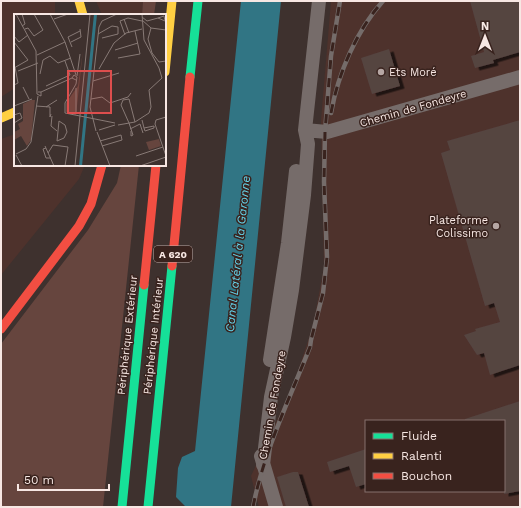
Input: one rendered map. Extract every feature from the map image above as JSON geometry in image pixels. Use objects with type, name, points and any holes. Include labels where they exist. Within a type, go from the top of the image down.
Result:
[{"type":"main road","points":[[79,1],[83,14]]},
{"type":"main road","points":[[166,62],[172,1]]},
{"type":"main road","name":"Périphérique Intérieur","points":[[148,507],[198,1]]},
{"type":"main road","points":[[1,118],[14,112]]},
{"type":"main road","points":[[1,329],[79,226],[92,204],[102,166]]},
{"type":"main road","name":"Périphérique Extérieur","points":[[122,507],[156,166]]},
{"type":"street","name":"Chemin de Fondeyre","points":[[276,507],[259,451],[260,428],[288,243],[299,144],[305,130],[319,1]]},
{"type":"street","name":"Chemin de Fondeyre","points":[[305,130],[327,132],[520,77]]},
{"type":"shaded area","points":[[1,1],[55,1],[55,14],[14,14],[14,89],[1,97]]},
{"type":"shaded area","points":[[96,1],[143,1],[142,14],[102,14]]},
{"type":"shaded area","points":[[143,1],[156,1],[154,14],[142,14]]},
{"type":"shaded area","points":[[331,1],[520,1],[520,507],[259,507],[251,476],[294,383],[313,326],[324,267],[321,120]]},
{"type":"shaded area","points":[[14,134],[14,166],[85,166],[79,179],[1,275],[1,139]]},
{"type":"shaded area","points":[[121,166],[139,166],[103,507],[1,507],[1,344],[88,230],[117,183]]},
{"type":"water","name":"Canal Latéral à la Garonne","points":[[241,1],[281,1],[231,507],[186,507],[176,497],[178,468],[182,457],[195,451]]},
{"type":"building","points":[[470,1],[520,1],[520,52],[493,60],[494,63],[475,68],[471,56],[484,52]]},
{"type":"building","name":"Ets Moré","points":[[389,49],[400,86],[372,94],[361,58]]},
{"type":"building","name":"Plateforme Colissimo","points":[[520,120],[520,365],[490,375],[484,353],[477,355],[464,335],[476,331],[475,329],[500,322],[494,303],[485,306],[441,153],[450,150],[447,141]]},
{"type":"building","points":[[520,401],[520,491],[504,494],[505,420],[465,419]]},
{"type":"building","points":[[365,449],[365,484],[356,487],[349,466],[330,472],[327,462]]},
{"type":"building","points":[[298,472],[309,507],[286,507],[277,477]]},
{"type":"railway","points":[[253,507],[270,446],[310,347],[323,293],[327,257],[324,182],[325,132],[331,56],[340,1]]},
{"type":"railway","points":[[331,113],[343,68],[364,26],[383,1]]},
{"type":"traffic: fast","points":[[190,77],[198,1]]},
{"type":"traffic: fast","points":[[148,507],[172,266]]},
{"type":"traffic: fast","points":[[122,507],[144,285]]},
{"type":"traffic: slow","points":[[79,1],[83,14]]},
{"type":"traffic: slow","points":[[166,62],[172,1]]},
{"type":"traffic: slow","points":[[1,118],[14,112]]},
{"type":"traffic: jam","points":[[172,266],[190,77]]},
{"type":"traffic: jam","points":[[1,329],[79,226],[91,204],[102,166]]},
{"type":"traffic: jam","points":[[144,285],[156,166]]},
{"type":"place","name":"Ets Moré","points":[[381,72]]},
{"type":"place","name":"Plateforme Colissimo","points":[[496,226]]}]
